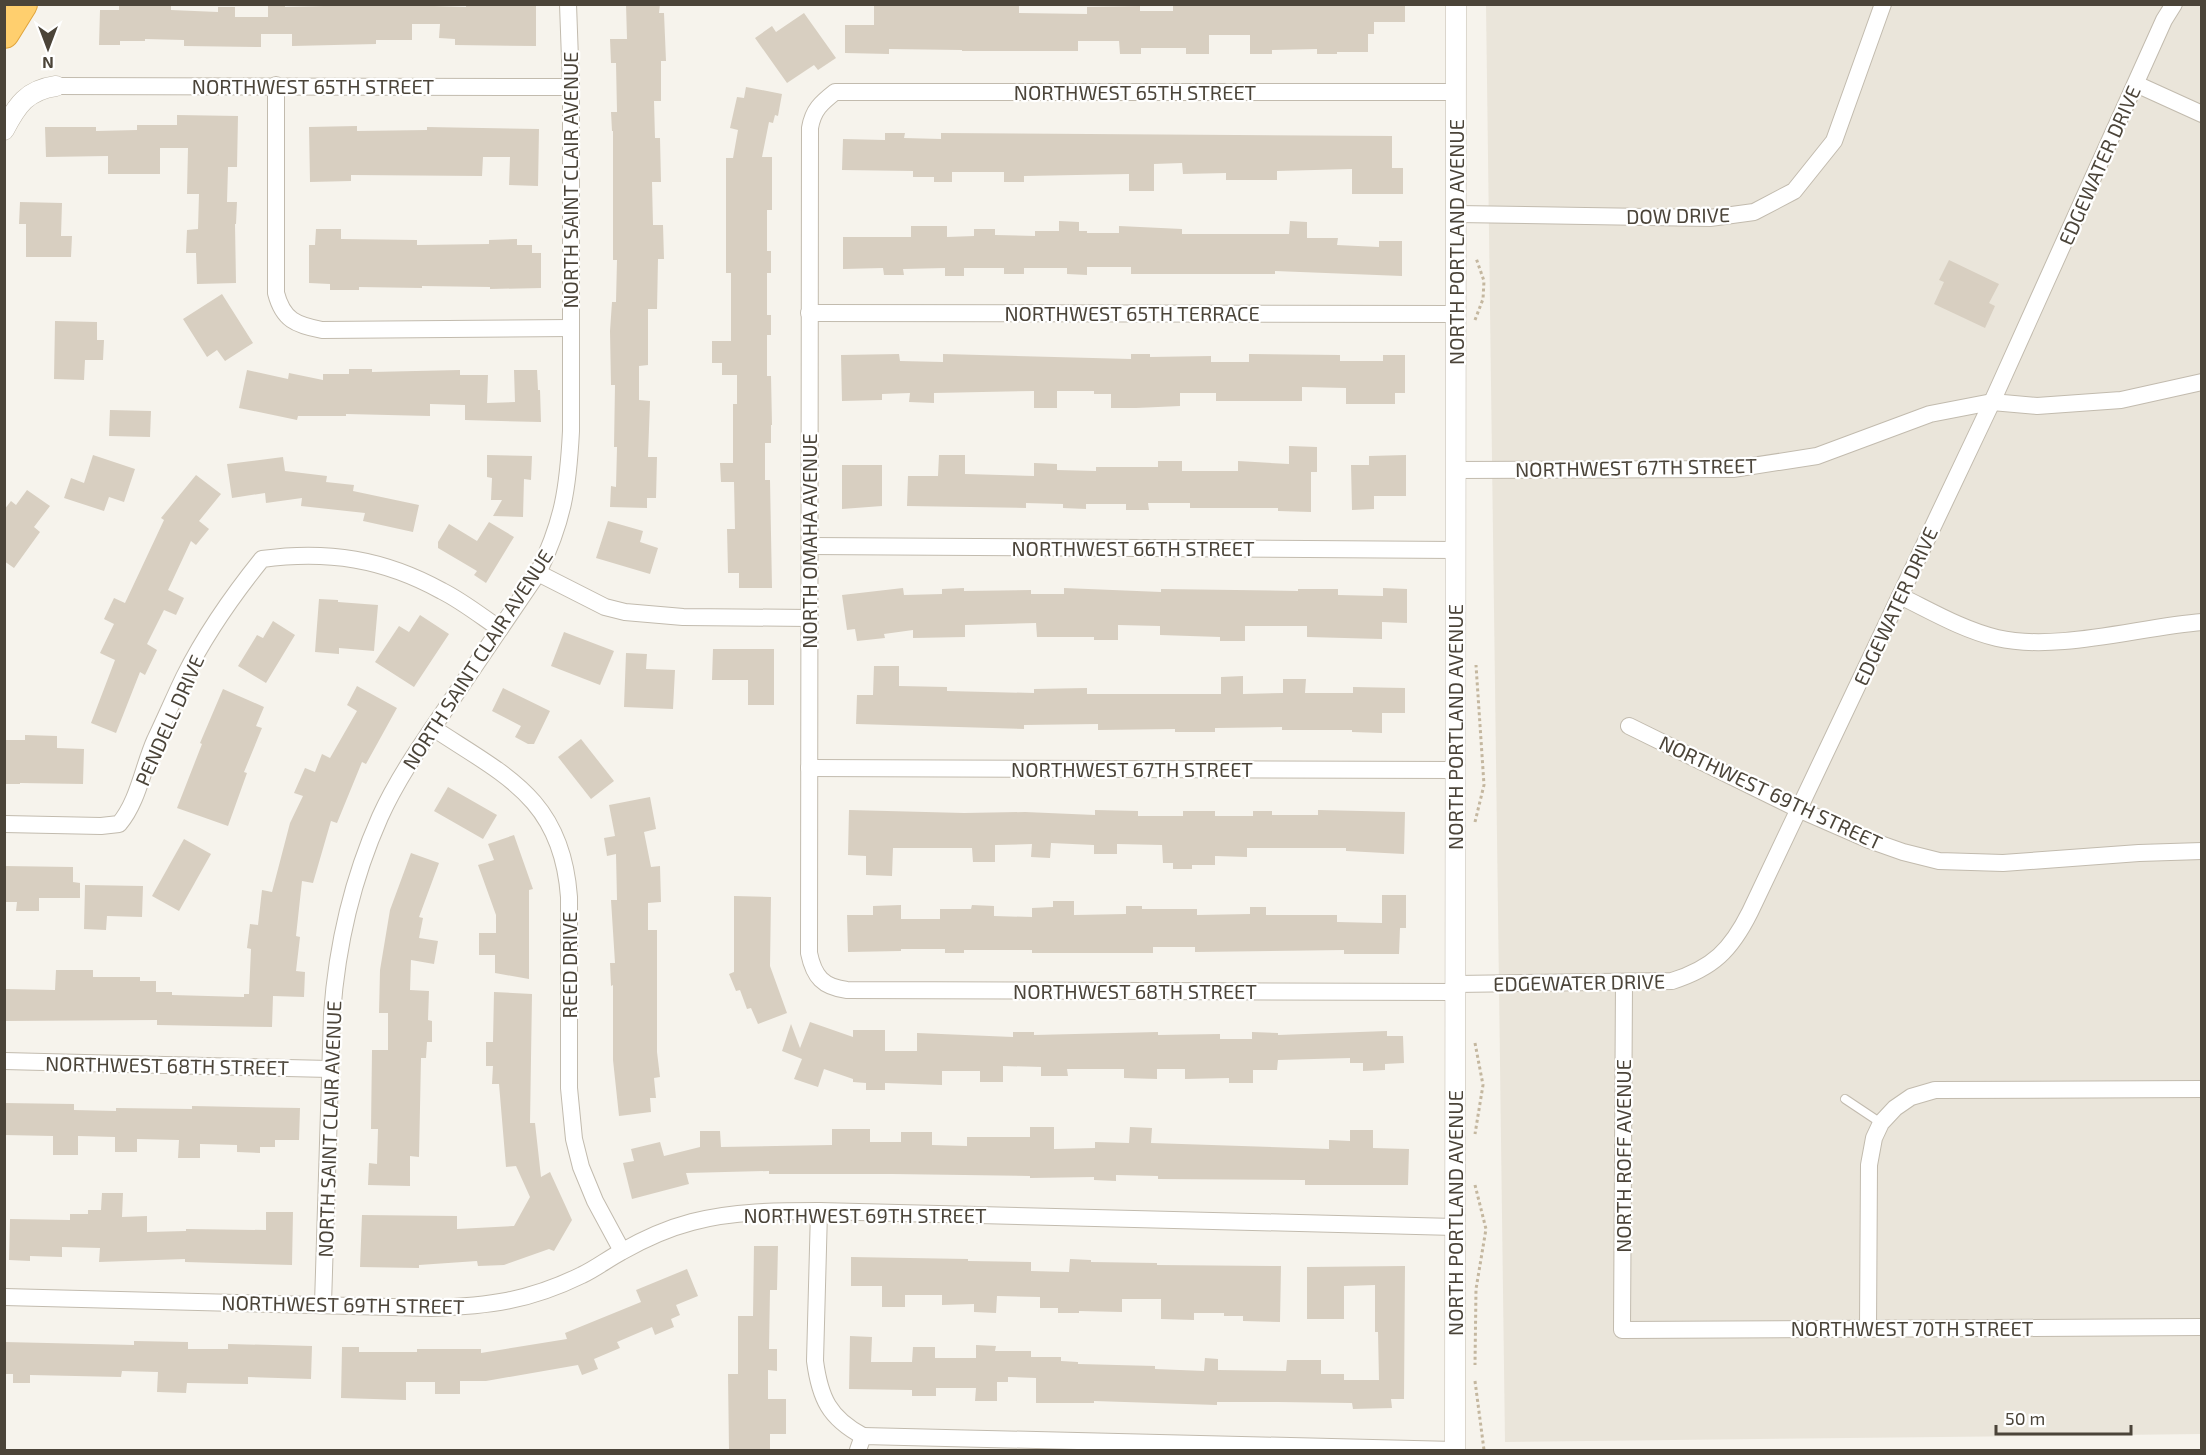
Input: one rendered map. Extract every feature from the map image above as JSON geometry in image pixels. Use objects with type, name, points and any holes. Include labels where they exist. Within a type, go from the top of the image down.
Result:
[{"type":"highway","points":[[4,33],[22,4]]},
{"type":"street","name":"NORTH SAINT CLAIR AVENUE","points":[[323,1304],[330,1069],[336,967],[350,898],[364,856],[402,774],[537,573],[553,542],[564,506],[571,431],[568,4]]},
{"type":"street","name":"NORTH PORTLAND AVENUE","points":[[1455,1450],[1456,4]]},
{"type":"street","name":"DOW DRIVE","points":[[1456,214],[1710,218],[1754,212],[1794,191],[1834,141],[1883,4]]},
{"type":"street","name":"EDGEWATER DRIVE","points":[[1456,988],[1672,981],[1692,974],[1713,962],[1729,947],[1750,912],[1992,402],[2164,20],[2174,4]]},
{"type":"street","points":[[2136,84],[2202,114]]},
{"type":"street","points":[[276,85],[276,293],[280,306],[287,316],[306,327],[322,330],[571,328]]},
{"type":"street","name":"NORTHWEST 65TH STREET","points":[[56,86],[570,87]]},
{"type":"street","points":[[4,130],[12,114],[25,99],[40,88],[56,86]]},
{"type":"street","name":"NORTHWEST 65TH STREET","points":[[818,106],[835,92],[1456,92]]},
{"type":"street","name":"NORTH OMAHA AVENUE","points":[[817,977],[809,953],[809,313],[810,128],[812,116],[818,106]]},
{"type":"street","name":"NORTHWEST 65TH TERRACE","points":[[809,313],[1456,314]]},
{"type":"street","name":"NORTHWEST 67TH STREET","points":[[1455,470],[1733,468],[1817,456],[1930,414],[1992,402],[2037,406],[2121,400],[2202,382]]},
{"type":"street","name":"NORTHWEST 66TH STREET","points":[[810,546],[1456,550]]},
{"type":"street","name":"PENDELL DRIVE","points":[[4,824],[100,826],[119,824],[128,814],[134,801],[150,751],[184,676],[224,610],[262,559],[294,554],[358,559],[384,565],[415,576],[445,592],[500,629]]},
{"type":"street","points":[[537,573],[606,607],[625,612],[682,617],[810,618]]},
{"type":"street","points":[[1900,596],[1961,626],[1996,638],[2031,643],[2202,622]]},
{"type":"street","name":"NORTHWEST 69TH STREET","points":[[1629,726],[1798,809],[1869,840],[1939,861],[2003,863],[2202,850]]},
{"type":"street","name":"REED DRIVE","points":[[433,728],[513,780],[531,797],[548,820],[560,845],[566,866],[569,897],[569,1088],[574,1139],[581,1167],[595,1201],[622,1251]]},
{"type":"street","name":"NORTHWEST 67TH STREET","points":[[809,768],[1455,770]]},
{"type":"street","name":"NORTHWEST 68TH STREET","points":[[817,977],[837,989],[847,990],[1456,988]]},
{"type":"street","name":"NORTH ROFF AVENUE","points":[[1623,1330],[1624,982]]},
{"type":"street","name":"NORTHWEST 68TH STREET","points":[[4,1061],[330,1069]]},
{"type":"street","points":[[1868,1328],[1870,1152],[1881,1123],[1895,1108],[1911,1097],[1935,1090],[2202,1089]]},
{"type":"street","name":"NORTHWEST 69TH STREET","points":[[4,1297],[431,1308],[478,1307],[521,1299],[552,1288],[583,1275],[622,1251],[691,1222],[759,1211],[1455,1227]]},
{"type":"street","points":[[819,1211],[814,1361],[817,1379],[826,1404],[860,1443],[1455,1450]]},
{"type":"street","name":"NORTHWEST 70TH STREET","points":[[1623,1330],[2202,1327]]},
{"type":"lane","points":[[1845,1099],[1881,1123]]},
{"type":"shaded area","points":[[1486,5],[2201,5],[2201,1434],[1505,1442]]},
{"type":"building","points":[[119,4],[171,4],[171,10],[218,12],[218,7],[235,7],[235,17],[268,17],[268,4],[285,4],[285,7],[324,6],[324,4],[434,4],[434,6],[466,7],[466,4],[536,4],[536,46],[455,45],[455,39],[439,38],[440,24],[412,24],[412,40],[376,40],[376,44],[292,46],[292,34],[261,34],[261,47],[184,46],[184,40],[145,39],[145,41],[120,41],[120,45],[99,45],[100,10],[119,10]]},
{"type":"building","points":[[626,4],[660,4],[659,13],[664,13],[666,61],[661,61],[661,101],[654,101],[655,138],[660,138],[661,182],[652,182],[653,225],[663,225],[664,259],[658,259],[657,309],[648,309],[648,365],[639,366],[639,400],[650,401],[648,457],[657,457],[656,498],[647,498],[647,508],[610,507],[611,486],[616,487],[617,447],[614,447],[615,385],[611,385],[610,331],[612,302],[616,302],[617,260],[613,260],[611,112],[617,112],[616,63],[611,63],[610,39],[627,39]]},
{"type":"building","points":[[1019,4],[1019,13],[1087,14],[1087,7],[1140,6],[1140,11],[1173,11],[1173,6],[1405,4],[1405,22],[1374,22],[1374,34],[1368,34],[1368,52],[1337,52],[1337,54],[1317,54],[1317,49],[1272,50],[1272,54],[1250,54],[1250,35],[1209,35],[1209,54],[1186,54],[1186,48],[1141,48],[1141,54],[1120,54],[1119,41],[1078,41],[1078,51],[889,49],[889,54],[845,53],[845,25],[874,25],[874,5]]},
{"type":"building","points":[[804,13],[836,58],[818,70],[814,65],[787,83],[755,38],[772,26],[776,32]]},
{"type":"building","points":[[746,87],[782,94],[778,116],[775,115],[773,123],[769,122],[762,157],[772,157],[772,210],[767,210],[767,251],[771,251],[771,273],[767,273],[767,315],[771,315],[771,335],[767,335],[767,376],[771,376],[772,425],[771,443],[765,443],[765,480],[770,480],[772,588],[739,588],[739,573],[728,573],[727,529],[735,529],[734,482],[721,482],[720,463],[733,463],[733,404],[737,404],[737,375],[722,375],[722,363],[712,363],[712,341],[731,341],[731,273],[726,273],[726,158],[733,158],[738,130],[730,128],[737,97],[744,98]]},
{"type":"building","points":[[177,115],[238,116],[237,167],[228,167],[227,202],[237,202],[236,283],[197,284],[196,253],[186,253],[187,230],[198,229],[199,194],[187,194],[188,148],[160,148],[160,174],[108,174],[108,156],[46,157],[45,127],[96,127],[96,131],[137,130],[137,125],[177,125]]},
{"type":"building","points":[[357,126],[357,131],[427,130],[427,127],[539,129],[538,186],[509,185],[510,157],[483,157],[482,176],[351,175],[351,181],[310,182],[309,127]]},
{"type":"building","points":[[885,133],[905,133],[904,138],[941,139],[941,133],[1392,136],[1392,168],[1403,168],[1403,194],[1352,194],[1352,169],[1277,171],[1277,180],[1226,180],[1226,173],[1183,174],[1182,163],[1154,164],[1154,191],[1129,191],[1129,174],[1024,176],[1024,182],[1004,182],[1004,172],[952,172],[952,182],[934,182],[934,177],[913,177],[913,171],[842,170],[843,139],[885,140]]},
{"type":"building","points":[[20,202],[62,203],[61,236],[72,236],[71,257],[26,257],[26,224],[19,224]]},
{"type":"building","points":[[1059,221],[1079,222],[1079,231],[1087,231],[1087,233],[1119,233],[1119,226],[1182,229],[1182,234],[1289,234],[1290,221],[1307,222],[1307,238],[1338,238],[1337,245],[1379,247],[1379,241],[1402,241],[1402,276],[1275,271],[1275,274],[1131,274],[1131,267],[1087,267],[1087,275],[1067,274],[1067,268],[1024,268],[1024,274],[1004,274],[1004,268],[964,268],[964,276],[945,276],[945,268],[903,269],[904,275],[884,275],[883,268],[843,269],[843,237],[911,237],[911,226],[947,226],[947,237],[974,236],[974,229],[995,229],[995,235],[1035,236],[1035,231],[1059,231]]},
{"type":"building","points":[[316,229],[341,229],[341,239],[417,240],[417,245],[489,244],[489,240],[517,239],[517,245],[532,245],[532,253],[541,253],[541,288],[490,289],[490,287],[422,286],[422,288],[359,287],[359,290],[330,290],[330,284],[309,283],[309,245],[315,245]]},
{"type":"building","points":[[1949,260],[1999,284],[1989,303],[1995,306],[1985,328],[1934,304],[1944,282],[1939,280]]},
{"type":"building","points":[[222,294],[253,343],[225,361],[217,350],[207,357],[183,319]]},
{"type":"building","points":[[55,321],[97,322],[97,340],[104,340],[103,360],[85,360],[84,380],[54,379]]},
{"type":"building","points":[[899,354],[900,361],[943,362],[943,354],[1131,359],[1131,354],[1150,354],[1150,357],[1211,356],[1211,362],[1249,362],[1249,354],[1340,355],[1340,361],[1383,361],[1383,355],[1405,355],[1405,393],[1395,393],[1395,404],[1346,404],[1346,388],[1302,387],[1302,401],[1216,401],[1216,393],[1180,393],[1180,406],[1136,408],[1111,408],[1111,394],[1094,394],[1094,391],[1057,391],[1057,408],[1034,408],[1034,391],[934,393],[934,403],[909,402],[910,393],[882,394],[882,400],[842,401],[841,355]]},
{"type":"building","points":[[349,369],[372,369],[372,372],[460,370],[460,375],[488,375],[487,403],[515,402],[514,370],[537,370],[541,422],[465,420],[465,405],[430,404],[430,416],[346,414],[346,416],[298,416],[297,420],[239,408],[247,370],[288,379],[289,373],[323,380],[323,374],[349,374]]},
{"type":"building","points":[[110,410],[151,411],[150,437],[109,436]]},
{"type":"building","points":[[1289,446],[1317,447],[1317,472],[1311,472],[1311,512],[1278,511],[1278,508],[1190,508],[1190,503],[1148,503],[1149,510],[1126,510],[1126,504],[1086,504],[1086,509],[1063,508],[1063,504],[1026,503],[1026,508],[907,506],[908,476],[938,476],[939,455],[965,455],[965,474],[1034,476],[1034,463],[1057,464],[1057,470],[1096,471],[1096,467],[1158,467],[1158,461],[1182,461],[1182,471],[1238,471],[1238,461],[1289,464]]},
{"type":"building","points":[[93,455],[135,469],[124,502],[109,497],[104,511],[64,498],[71,478],[84,483]]},
{"type":"building","points":[[487,455],[532,456],[531,480],[524,479],[523,517],[493,516],[502,500],[491,500],[492,478],[487,477]]},
{"type":"building","points":[[1406,455],[1406,496],[1374,496],[1374,509],[1352,510],[1351,465],[1369,465],[1369,456]]},
{"type":"building","points":[[283,457],[285,471],[327,476],[326,482],[354,485],[353,491],[419,505],[413,532],[363,521],[365,513],[301,506],[302,498],[266,503],[265,493],[232,498],[227,464]]},
{"type":"building","points":[[842,465],[882,465],[882,506],[842,509]]},
{"type":"building","points":[[196,475],[221,494],[199,521],[209,529],[196,545],[191,541],[168,590],[184,598],[176,615],[164,610],[147,644],[157,650],[145,675],[140,672],[116,733],[91,723],[115,660],[100,653],[114,624],[104,619],[114,598],[125,603],[164,520],[161,518]]},
{"type":"building","points":[[27,490],[50,506],[34,527],[40,532],[14,568],[4,561],[4,510],[11,501],[16,505]]},
{"type":"building","points":[[608,521],[643,531],[640,542],[658,548],[650,574],[596,558]]},
{"type":"building","points":[[489,522],[514,537],[486,583],[474,575],[477,571],[438,548],[438,542],[449,524],[477,541]]},
{"type":"building","points":[[903,588],[904,595],[942,594],[942,589],[964,588],[964,591],[1031,590],[1031,594],[1064,594],[1064,588],[1161,592],[1161,589],[1298,591],[1298,589],[1338,589],[1338,595],[1383,596],[1383,588],[1407,589],[1407,623],[1382,622],[1382,639],[1307,637],[1307,626],[1245,626],[1245,641],[1220,641],[1220,637],[1160,635],[1160,626],[1118,625],[1118,640],[1094,640],[1094,637],[1037,637],[1036,623],[965,625],[965,637],[913,638],[913,630],[884,634],[885,638],[857,641],[855,629],[847,630],[842,595]]},
{"type":"building","points":[[319,599],[378,605],[374,651],[339,648],[339,654],[315,652]]},
{"type":"building","points":[[420,615],[449,634],[414,687],[375,662],[399,626],[409,632]]},
{"type":"building","points":[[273,621],[295,635],[266,683],[238,666],[257,635],[263,638]]},
{"type":"building","points":[[564,632],[614,651],[600,685],[551,666]]},
{"type":"building","points":[[713,649],[774,649],[774,705],[748,705],[748,680],[712,680]]},
{"type":"building","points":[[626,653],[647,654],[646,669],[675,670],[673,709],[624,707]]},
{"type":"building","points":[[874,666],[899,666],[899,686],[947,687],[947,691],[1034,693],[1034,689],[1087,688],[1087,694],[1221,694],[1221,677],[1243,676],[1243,694],[1283,693],[1283,679],[1306,679],[1305,693],[1353,693],[1353,687],[1405,688],[1405,713],[1382,713],[1382,733],[1352,732],[1352,730],[1282,730],[1282,727],[1215,728],[1215,732],[1175,732],[1175,729],[1098,730],[1098,724],[1024,725],[1024,729],[856,724],[857,695],[873,695]]},
{"type":"building","points":[[357,686],[397,708],[366,764],[362,762],[337,823],[331,821],[313,883],[302,881],[296,936],[300,937],[296,971],[305,972],[304,997],[273,996],[272,1027],[157,1025],[157,1020],[4,1021],[4,989],[55,990],[56,970],[93,970],[93,977],[140,977],[140,981],[156,981],[156,992],[172,992],[172,995],[244,997],[244,994],[249,994],[251,949],[247,948],[250,924],[258,925],[262,890],[272,892],[290,823],[303,796],[294,793],[305,768],[315,772],[322,754],[330,758],[357,711],[347,705]]},
{"type":"building","points":[[503,688],[550,711],[534,744],[528,744],[515,737],[521,726],[492,711]]},
{"type":"building","points":[[223,689],[264,707],[256,726],[262,728],[244,772],[247,773],[228,826],[177,808],[202,744],[200,743]]},
{"type":"building","points":[[25,735],[57,736],[57,748],[84,749],[83,784],[4,784],[4,740],[25,740]]},
{"type":"building","points":[[581,739],[614,781],[591,799],[558,757]]},
{"type":"building","points":[[448,787],[497,815],[483,839],[434,811]]},
{"type":"building","points":[[650,797],[656,829],[644,832],[651,867],[660,866],[661,902],[648,903],[648,930],[657,930],[657,1052],[660,1077],[654,1078],[656,1098],[650,1098],[651,1112],[619,1116],[613,1060],[613,985],[611,986],[610,963],[615,963],[611,900],[617,900],[616,854],[607,856],[604,838],[615,836],[609,805]]},
{"type":"building","points":[[849,810],[1095,815],[1095,810],[1138,811],[1138,816],[1183,816],[1183,811],[1215,811],[1215,816],[1253,816],[1253,811],[1272,811],[1272,815],[1318,815],[1318,810],[1405,812],[1404,854],[1346,851],[1346,848],[1247,848],[1247,857],[1215,856],[1215,865],[1192,865],[1192,869],[1173,869],[1173,863],[1163,863],[1162,845],[1117,844],[1117,854],[1094,854],[1094,845],[1051,843],[1050,858],[1031,857],[1032,844],[995,845],[995,862],[973,862],[972,848],[893,848],[892,876],[866,875],[866,856],[848,855]]},
{"type":"building","points":[[514,835],[533,889],[529,890],[529,979],[495,973],[495,955],[479,955],[479,933],[496,933],[496,915],[478,865],[494,860],[488,844]]},
{"type":"building","points":[[184,839],[211,854],[179,911],[152,896]]},
{"type":"building","points":[[411,853],[439,863],[419,917],[423,918],[419,938],[438,941],[434,964],[411,960],[410,990],[429,991],[428,1020],[432,1021],[432,1042],[427,1042],[426,1058],[421,1058],[419,1157],[410,1156],[410,1186],[368,1185],[369,1163],[377,1164],[378,1129],[371,1129],[372,1050],[388,1050],[388,1013],[379,1013],[380,970],[390,910]]},
{"type":"building","points":[[4,866],[73,867],[73,882],[80,883],[80,898],[39,898],[39,911],[16,911],[17,902],[4,902]]},
{"type":"building","points":[[85,885],[143,886],[142,917],[107,916],[106,930],[84,929]]},
{"type":"building","points":[[1382,895],[1406,895],[1406,928],[1400,928],[1399,954],[1344,954],[1344,950],[1195,952],[1195,947],[1153,947],[1153,953],[1032,953],[1032,950],[964,950],[964,953],[945,953],[945,949],[848,952],[847,915],[873,915],[873,906],[901,905],[901,919],[940,919],[940,909],[971,909],[972,905],[994,906],[994,916],[1032,917],[1032,908],[1053,907],[1053,901],[1074,901],[1074,915],[1126,914],[1126,906],[1142,906],[1142,909],[1197,909],[1197,915],[1250,914],[1250,907],[1266,907],[1266,915],[1337,915],[1337,922],[1382,923]]},
{"type":"building","points":[[734,896],[771,897],[770,966],[787,1013],[758,1024],[751,1008],[747,1009],[740,990],[736,991],[729,974],[734,972]]},
{"type":"building","points":[[494,992],[532,994],[530,1123],[535,1123],[541,1177],[550,1172],[572,1220],[554,1251],[549,1249],[504,1265],[478,1266],[477,1261],[419,1265],[419,1268],[360,1267],[362,1215],[457,1216],[457,1229],[514,1226],[530,1197],[516,1166],[506,1167],[499,1084],[492,1084],[493,1066],[486,1066],[486,1042],[493,1042]]},
{"type":"building","points":[[810,1022],[853,1037],[853,1030],[885,1030],[885,1051],[917,1051],[917,1033],[1013,1037],[1013,1032],[1034,1032],[1034,1035],[1158,1032],[1158,1035],[1220,1034],[1220,1039],[1252,1039],[1252,1032],[1278,1033],[1278,1035],[1387,1031],[1387,1036],[1403,1036],[1404,1063],[1385,1064],[1385,1070],[1363,1071],[1363,1063],[1350,1063],[1350,1058],[1278,1060],[1277,1070],[1253,1070],[1253,1083],[1229,1083],[1229,1078],[1185,1079],[1185,1069],[1157,1069],[1157,1079],[1124,1078],[1124,1069],[1067,1069],[1068,1076],[1041,1076],[1041,1067],[1003,1066],[1003,1082],[980,1082],[980,1071],[942,1071],[942,1085],[885,1083],[885,1090],[866,1090],[866,1083],[853,1082],[853,1079],[824,1069],[818,1087],[794,1079],[802,1059],[782,1051],[791,1024],[800,1048]]},
{"type":"building","points":[[4,1103],[74,1104],[74,1110],[116,1111],[116,1108],[192,1109],[192,1106],[300,1108],[299,1140],[275,1140],[275,1147],[260,1147],[260,1153],[237,1152],[237,1145],[200,1144],[200,1158],[178,1158],[179,1140],[137,1139],[137,1152],[115,1152],[115,1137],[78,1136],[78,1155],[53,1155],[53,1136],[4,1135]]},
{"type":"building","points":[[1030,1127],[1054,1127],[1054,1149],[1095,1148],[1095,1142],[1129,1143],[1130,1127],[1152,1128],[1151,1143],[1329,1149],[1329,1140],[1350,1141],[1350,1130],[1373,1130],[1373,1148],[1409,1149],[1408,1185],[1305,1185],[1305,1180],[1158,1179],[1158,1176],[1116,1175],[1116,1181],[1094,1180],[1094,1177],[769,1174],[769,1171],[686,1173],[689,1184],[632,1199],[623,1163],[634,1161],[631,1149],[660,1142],[664,1156],[700,1147],[700,1131],[720,1131],[721,1147],[832,1145],[832,1129],[870,1129],[870,1142],[901,1142],[901,1132],[932,1132],[932,1145],[967,1146],[967,1137],[1030,1137]]},
{"type":"building","points":[[102,1193],[123,1193],[122,1217],[147,1216],[147,1232],[186,1231],[186,1229],[266,1230],[266,1212],[293,1212],[292,1265],[185,1262],[185,1259],[99,1262],[100,1248],[62,1247],[62,1257],[30,1256],[30,1261],[9,1260],[10,1219],[70,1220],[70,1214],[88,1214],[88,1210],[101,1210]]},
{"type":"building","points":[[754,1246],[778,1246],[777,1290],[770,1290],[769,1349],[777,1349],[777,1371],[768,1370],[768,1399],[786,1399],[786,1434],[770,1434],[770,1450],[729,1450],[728,1374],[738,1374],[738,1316],[753,1316]]},
{"type":"building","points":[[851,1257],[1031,1262],[1031,1271],[1069,1272],[1070,1259],[1091,1260],[1091,1262],[1157,1263],[1157,1265],[1281,1266],[1280,1322],[1243,1321],[1243,1316],[1224,1316],[1224,1313],[1194,1313],[1194,1320],[1161,1319],[1161,1299],[1122,1299],[1122,1312],[1058,1313],[1058,1308],[1040,1308],[1040,1297],[997,1296],[996,1313],[974,1312],[974,1304],[942,1305],[942,1295],[905,1295],[905,1307],[882,1307],[882,1286],[851,1286]]},
{"type":"building","points":[[1405,1266],[1404,1399],[1391,1399],[1392,1408],[1353,1409],[1352,1403],[1217,1402],[1217,1405],[1094,1401],[1094,1403],[1036,1403],[1036,1378],[1008,1377],[1008,1382],[997,1382],[997,1401],[975,1401],[976,1388],[936,1388],[936,1396],[912,1396],[912,1390],[849,1389],[850,1336],[872,1337],[871,1362],[912,1362],[913,1347],[935,1347],[935,1358],[976,1358],[976,1345],[996,1346],[995,1351],[1031,1351],[1031,1357],[1061,1357],[1061,1361],[1078,1362],[1078,1364],[1155,1366],[1155,1369],[1204,1371],[1205,1358],[1218,1359],[1218,1370],[1286,1371],[1287,1360],[1321,1360],[1321,1374],[1344,1374],[1344,1380],[1379,1380],[1378,1332],[1375,1332],[1375,1285],[1344,1286],[1344,1319],[1307,1319],[1307,1267]]},
{"type":"building","points":[[687,1269],[698,1296],[676,1305],[680,1315],[671,1319],[674,1327],[655,1335],[652,1327],[617,1342],[620,1348],[594,1359],[598,1369],[582,1375],[578,1365],[486,1381],[460,1381],[460,1394],[435,1394],[435,1382],[406,1382],[406,1400],[341,1398],[342,1347],[359,1347],[359,1352],[481,1349],[481,1353],[567,1339],[565,1333],[641,1302],[636,1290]]},
{"type":"building","points":[[134,1341],[188,1342],[188,1349],[228,1349],[228,1344],[312,1346],[311,1379],[248,1377],[248,1384],[187,1383],[186,1393],[157,1392],[158,1372],[122,1371],[121,1377],[30,1375],[30,1383],[13,1383],[13,1374],[4,1374],[4,1342],[134,1345]]}]
